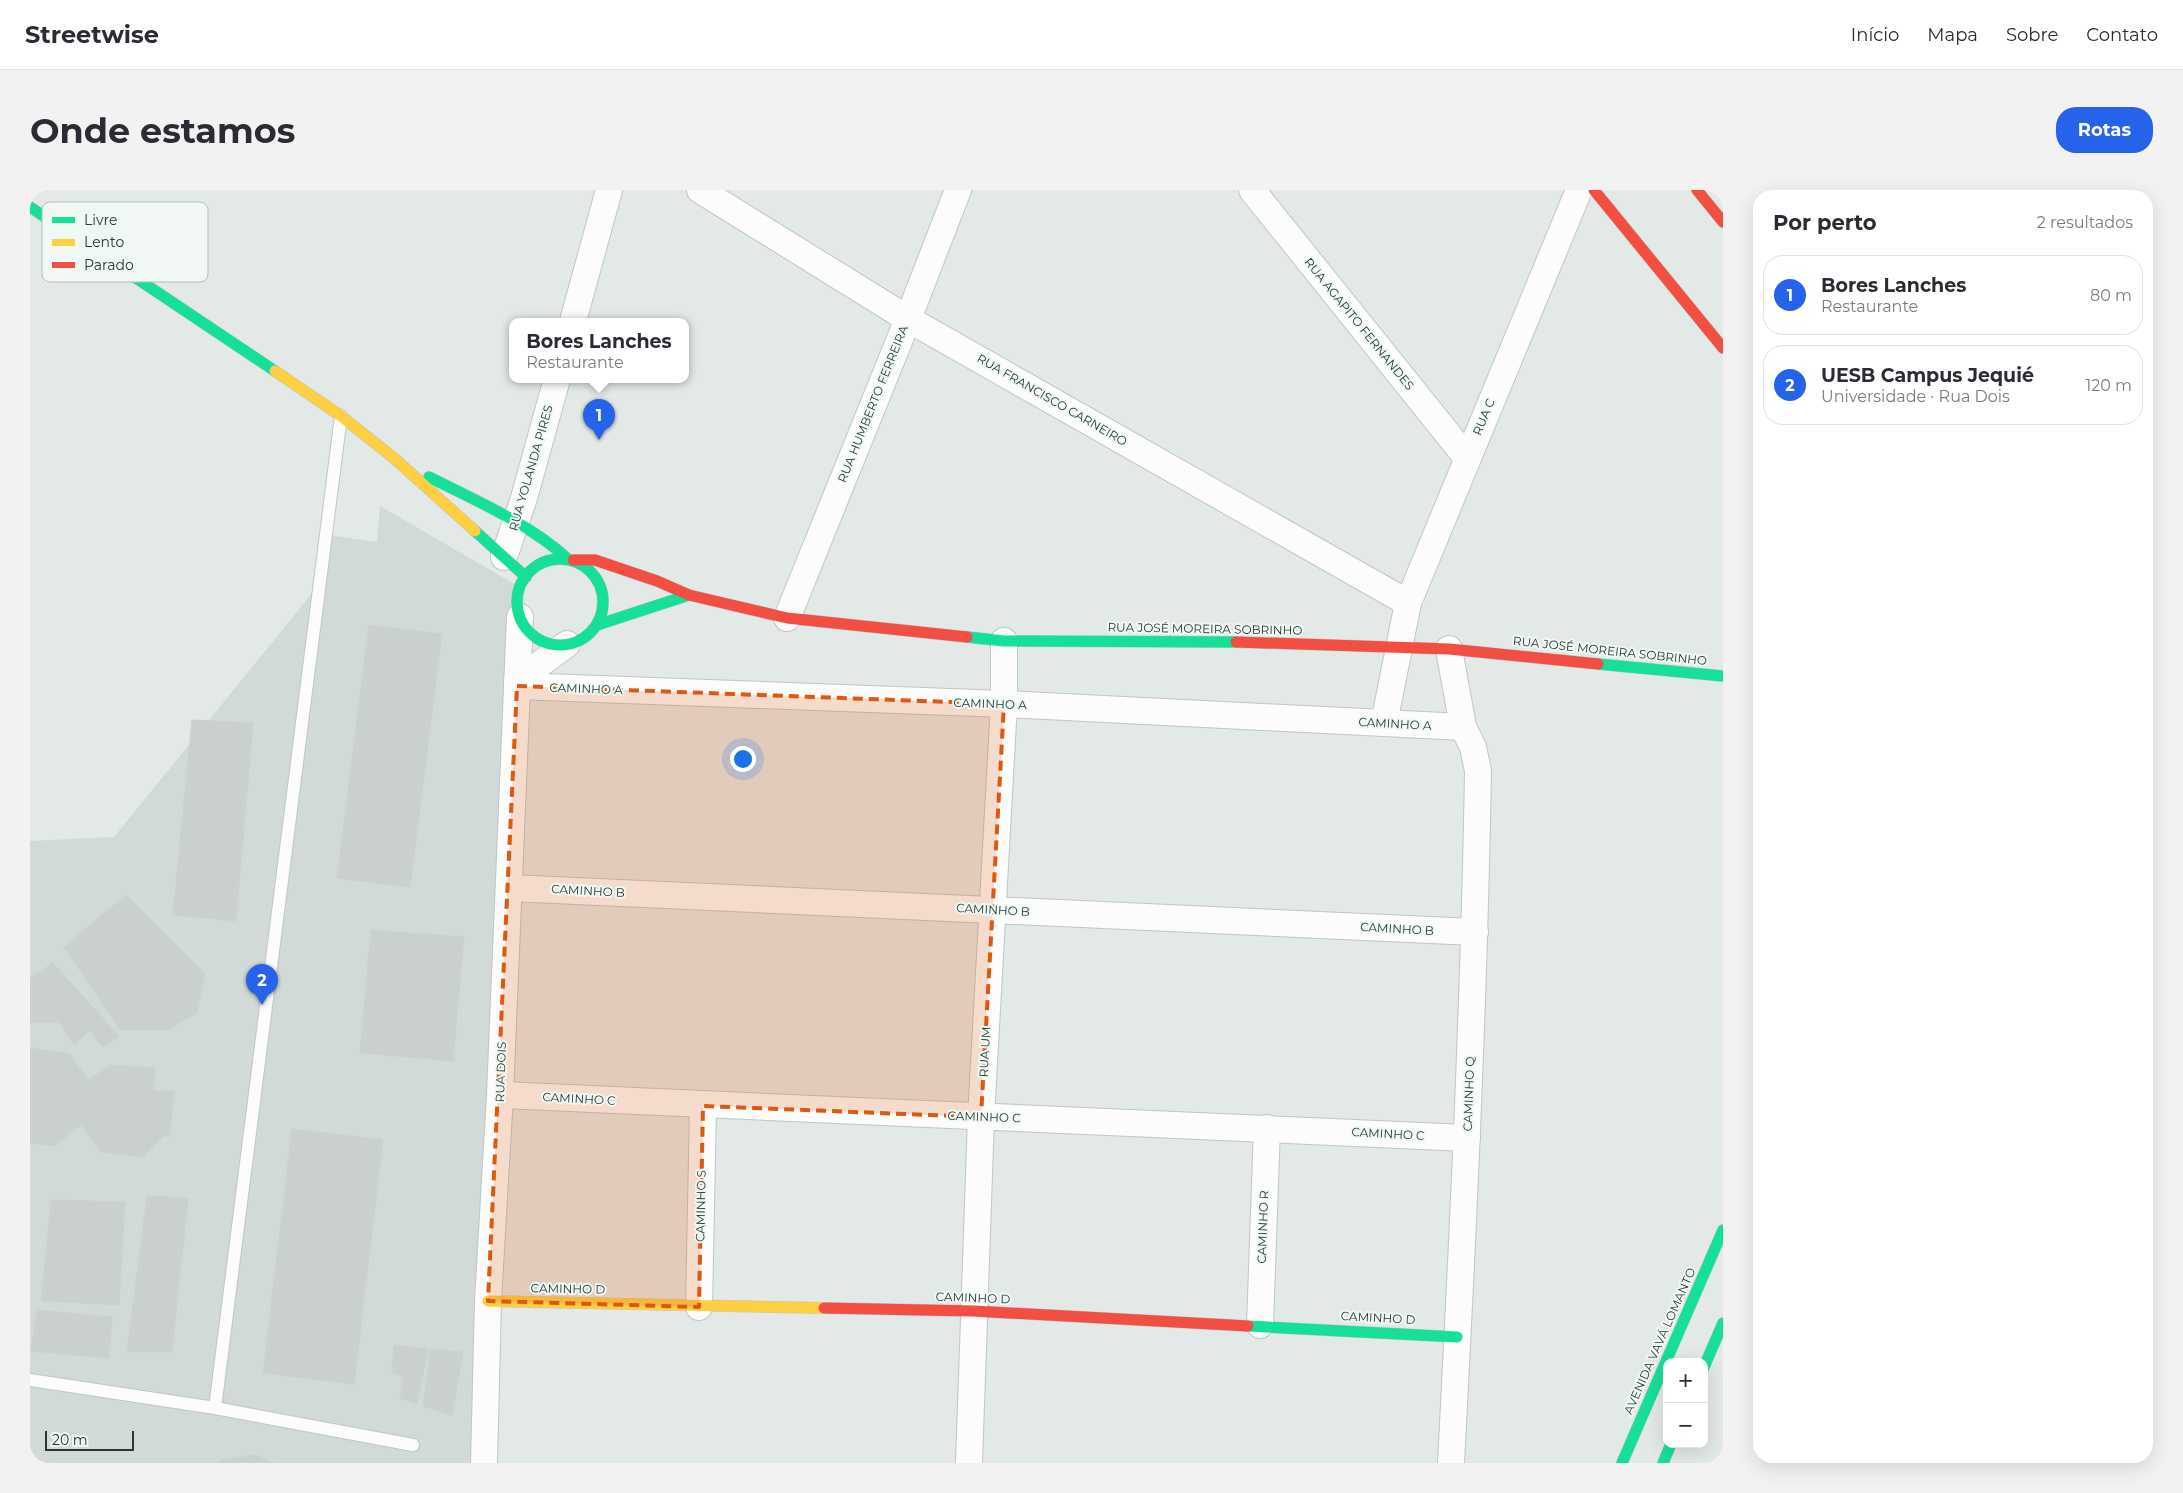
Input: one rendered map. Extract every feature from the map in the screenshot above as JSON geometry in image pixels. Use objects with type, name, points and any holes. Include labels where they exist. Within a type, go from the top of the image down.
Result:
[{"type":"street","points":[[574,318],[609,190]]},
{"type":"street","name":"RUA FRANCISCO CARNEIRO","points":[[700,190],[908,319],[1408,603]]},
{"type":"street","name":"RUA HUMBERTO FERREIRA","points":[[787,618],[958,190]]},
{"type":"street","name":"RUA AGAPITO FERNANDES","points":[[1252,190],[1467,458]]},
{"type":"street","name":"RUA C","points":[[1384,723],[1408,603],[1580,190]]},
{"type":"street","points":[[1594,190],[1723,348]]},
{"type":"street","points":[[1697,190],[1723,222]]},
{"type":"street","points":[[30,207],[42,215]]},
{"type":"street","points":[[142,282],[341,416],[395,459],[526,577]]},
{"type":"street","name":"RUA YOLANDA PIRES","points":[[504,558],[516,523],[556,383]]},
{"type":"street","points":[[395,459],[516,523],[570,560],[587,568],[598,580],[603,595],[603,610],[597,625],[584,638],[567,644],[517,684]]},
{"type":"street","points":[[567,644],[552,644],[538,639],[527,630],[520,617],[517,600],[521,582],[538,564],[552,559],[570,560]]},
{"type":"street","name":"RUA JOSÉ MOREIRA SOBRINHO","points":[[570,560],[595,560],[657,581],[689,595],[787,618],[1004,641],[1257,642],[1449,649],[1723,676]]},
{"type":"street","points":[[597,625],[689,595]]},
{"type":"street","name":"RUA DOIS","points":[[484,1463],[488,1301],[510,888],[520,617]]},
{"type":"street","name":"RUA UM","points":[[968,1463],[981,1117],[1004,704],[1004,641]]},
{"type":"street","name":"CAMINHO Q","points":[[1449,649],[1464,727],[1473,747],[1478,772],[1475,932],[1467,1138],[1451,1463]]},
{"type":"street","name":"CAMINHO A","points":[[517,684],[1004,704],[1464,727]]},
{"type":"street","name":"CAMINHO B","points":[[510,888],[1475,932]]},
{"type":"street","name":"CAMINHO C","points":[[500,1096],[1467,1138]]},
{"type":"street","name":"CAMINHO S","points":[[699,1306],[703,1106]]},
{"type":"street","name":"CAMINHO R","points":[[1260,1325],[1267,1128]]},
{"type":"street","name":"AVENIDA VAVÁ LOMANTO","points":[[1622,1463],[1723,1230]]},
{"type":"street","name":"CAMINHO D","points":[[488,1301],[973,1311],[1457,1337]]},
{"type":"street","points":[[1708,1358],[1723,1323]]},
{"type":"street","points":[[1663,1463],[1669,1448]]},
{"type":"lane","points":[[215,1408],[341,416]]},
{"type":"lane","points":[[30,1380],[215,1408],[413,1446]]},
{"type":"highlighted area","points":[[517,686],[1004,704],[981,1117],[703,1106],[699,1307],[488,1301]]},
{"type":"shaded area","points":[[380,506],[516,585],[486,1169],[476,1463],[30,1463],[30,841],[114,837],[314,591],[320,534],[377,542]]},
{"type":"building","points":[[369,625],[442,634],[410,887],[337,878]]},
{"type":"building","points":[[192,720],[253,723],[236,921],[173,915]]},
{"type":"building","points":[[126,895],[205,974],[197,1012],[168,1030],[120,1030],[64,947]]},
{"type":"building","points":[[371,930],[464,937],[453,1061],[360,1053]]},
{"type":"building","points":[[53,963],[119,1036],[103,1047],[90,1031],[74,1045],[59,1022],[30,1023],[30,978]]},
{"type":"building","points":[[30,1048],[70,1054],[88,1080],[111,1065],[155,1068],[153,1090],[174,1092],[169,1137],[164,1136],[143,1157],[101,1152],[81,1125],[54,1146],[30,1143]]},
{"type":"building","points":[[292,1129],[383,1140],[354,1384],[263,1373]]},
{"type":"building","points":[[147,1196],[188,1198],[172,1352],[127,1352]]},
{"type":"building","points":[[51,1200],[125,1202],[119,1305],[41,1301]]},
{"type":"building","points":[[37,1310],[112,1317],[109,1358],[31,1351]]},
{"type":"building","points":[[394,1345],[428,1349],[417,1404],[400,1398],[403,1376],[392,1373]]},
{"type":"building","points":[[431,1349],[463,1352],[452,1415],[423,1406]]},
{"type":"building","points":[[256,1455],[274,1463],[219,1463],[220,1460]]},
{"type":"traffic: fast","points":[[30,207],[42,215]]},
{"type":"traffic: fast","points":[[142,282],[275,371]]},
{"type":"traffic: fast","points":[[429,477],[484,504],[536,534],[568,559]]},
{"type":"traffic: fast","points":[[475,531],[526,577]]},
{"type":"traffic: fast","points":[[560,559],[576,562],[584,566],[596,578],[600,586],[603,602],[600,618],[596,626],[584,638],[576,642],[560,645],[544,642],[536,638],[524,626],[520,618],[517,602],[520,586],[524,578],[536,566],[544,562],[560,559]]},
{"type":"traffic: fast","points":[[597,625],[689,595]]},
{"type":"traffic: fast","points":[[967,637],[1004,641],[1236,642]]},
{"type":"traffic: fast","points":[[1598,664],[1723,676]]},
{"type":"traffic: fast","points":[[1622,1463],[1723,1230]]},
{"type":"traffic: fast","points":[[1708,1358],[1723,1323]]},
{"type":"traffic: fast","points":[[1248,1326],[1457,1337]]},
{"type":"traffic: fast","points":[[1663,1463],[1669,1448]]},
{"type":"traffic: slow","points":[[275,371],[341,416],[395,459],[475,531]]},
{"type":"traffic: slow","points":[[488,1301],[824,1308]]},
{"type":"traffic: jam","points":[[1594,190],[1723,348]]},
{"type":"traffic: jam","points":[[1697,190],[1723,222]]},
{"type":"traffic: jam","points":[[573,560],[595,560],[657,581],[689,595],[787,618],[967,637]]},
{"type":"traffic: jam","points":[[1236,642],[1449,649],[1598,664]]},
{"type":"traffic: jam","points":[[824,1308],[973,1311],[1248,1326]]},
{"type":"place","name":"Bores Lanches","points":[[599,440]]},
{"type":"place","name":"UESB Campus Jequié","points":[[262,1005]]}]
